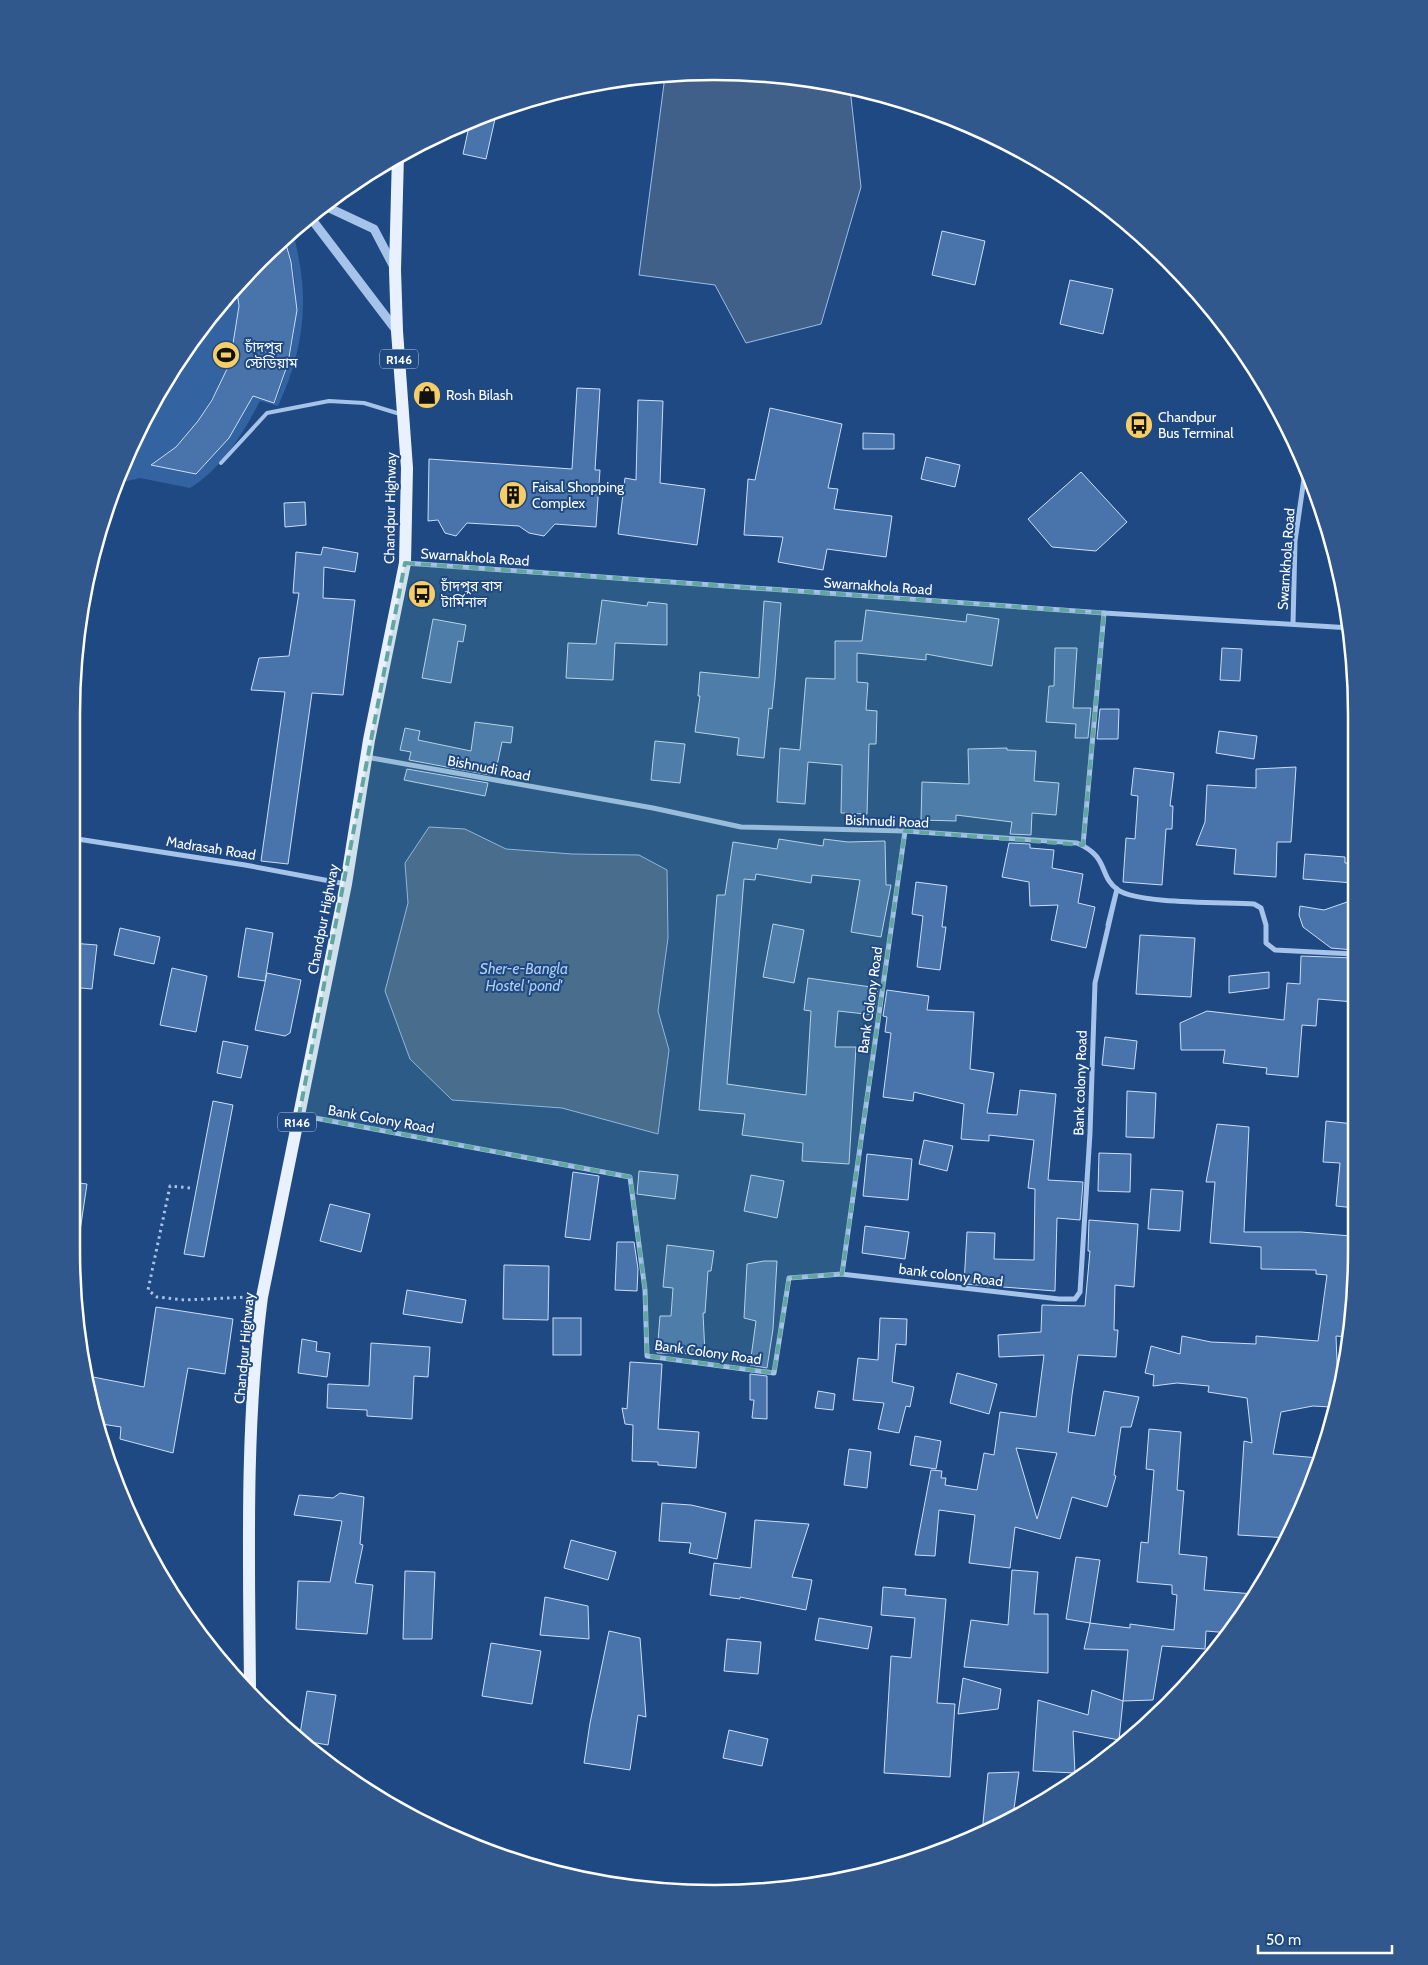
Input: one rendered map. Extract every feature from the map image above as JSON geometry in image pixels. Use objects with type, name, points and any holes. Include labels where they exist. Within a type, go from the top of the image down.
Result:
[{"type":"main road","name":"Chandpur Highway","points":[[250,1682],[250,1508],[256,1349],[262,1297],[346,884],[366,757],[405,563],[407,468],[405,415],[396,330],[395,270],[398,165]]},
{"type":"street","points":[[331,209],[374,228],[395,270]]},
{"type":"street","points":[[315,222],[396,330]]},
{"type":"street","name":"Swarnkhola Road","points":[[1292,624],[1295,541],[1304,481]]},
{"type":"street","name":"Swarnakhola Road","points":[[405,563],[1104,613],[1342,627]]},
{"type":"street","points":[[1104,613],[1083,846],[1094,852],[1101,861],[1109,881],[1117,889],[1132,897],[1254,904],[1261,908],[1266,926],[1266,943],[1276,950],[1348,954]]},
{"type":"street","name":"Bishnudi Road","points":[[366,757],[653,808],[741,827],[905,831],[1077,843],[1083,846]]},
{"type":"street","name":"Bank Colony Road","points":[[299,1115],[630,1177],[646,1290],[646,1356],[774,1373],[789,1278],[841,1274],[905,831]]},
{"type":"street","name":"Madrasah Road","points":[[80,839],[245,865],[346,884]]},
{"type":"street","points":[[1108,925],[1117,889]]},
{"type":"street","name":"Bank colony Road","points":[[1060,1299],[1076,1299],[1080,1292],[1090,1133],[1095,983],[1117,889]]},
{"type":"street","name":"bank colony Road","points":[[841,1274],[1060,1299]]},
{"type":"lane","points":[[221,462],[267,413],[329,401],[364,403],[405,415]]},
{"type":"path","points":[[190,1188],[170,1186],[148,1290],[157,1297],[185,1300],[262,1297]]},
{"type":"highlighted area","points":[[405,563],[1104,613],[1083,845],[905,831],[842,1274],[789,1278],[774,1373],[647,1356],[645,1290],[630,1177],[299,1115]]},
{"type":"shaded area","points":[[294,239],[302,279],[303,316],[292,371],[278,406],[260,401],[231,449],[212,471],[190,488],[140,478],[124,482],[145,434],[165,397],[211,328],[238,295],[236,335],[221,384],[275,403],[293,342],[296,300],[291,258],[287,246]],"holes":[[[218,388],[251,399],[227,439],[196,474],[151,465],[176,447],[198,421]]]},
{"type":"water","points":[[755,81],[797,85],[851,95],[861,187],[821,324],[746,343],[715,285],[639,275],[664,82]]},
{"type":"water","name":"Sher-e-Bangla Hostel 'pond'","points":[[429,827],[465,829],[506,849],[572,854],[639,855],[667,870],[668,938],[658,1011],[669,1050],[658,1134],[562,1108],[452,1100],[410,1059],[385,991],[408,903],[405,863]]},
{"type":"building","points":[[495,119],[486,159],[463,154],[468,129]]},
{"type":"building","points":[[942,231],[985,241],[975,285],[932,275]]},
{"type":"building","points":[[287,246],[291,262],[297,310],[288,363],[274,403],[253,396],[229,438],[196,474],[151,465],[176,447],[198,421],[212,400],[228,367],[239,306],[237,295]]},
{"type":"building","points":[[1070,280],[1113,289],[1103,334],[1060,324]]},
{"type":"building","name":"Faisal Shopping Complex","points":[[577,388],[600,389],[595,470],[600,470],[596,527],[555,524],[544,536],[529,533],[519,526],[467,523],[456,536],[445,533],[438,520],[428,521],[429,459],[572,469]]},
{"type":"building","points":[[638,400],[663,401],[660,483],[705,489],[697,545],[618,534],[625,478],[636,480]]},
{"type":"building","points":[[770,408],[842,424],[828,488],[838,489],[834,509],[892,516],[886,557],[827,549],[823,570],[778,562],[783,537],[744,535],[748,479],[755,480]]},
{"type":"building","points":[[863,433],[894,434],[894,449],[863,449]]},
{"type":"building","points":[[926,457],[960,465],[955,487],[921,479]]},
{"type":"building","points":[[1081,472],[1127,522],[1096,551],[1052,547],[1028,519]]},
{"type":"building","points":[[305,502],[306,525],[285,527],[284,503]]},
{"type":"building","points":[[323,547],[358,553],[355,572],[324,567],[323,598],[355,600],[343,695],[312,693],[288,864],[261,861],[285,692],[251,690],[259,658],[289,656],[299,593],[293,593],[296,552],[321,555]]},
{"type":"building","points":[[602,600],[647,606],[648,602],[667,604],[667,645],[615,643],[613,680],[566,678],[568,643],[596,644]]},
{"type":"building","points":[[764,601],[781,603],[772,709],[769,708],[764,758],[737,755],[739,738],[695,732],[700,696],[698,696],[700,672],[759,678]]},
{"type":"building","points":[[866,610],[966,622],[967,614],[999,619],[992,666],[926,654],[926,660],[857,653],[857,682],[868,683],[866,710],[877,711],[876,744],[869,744],[867,814],[841,813],[842,765],[808,762],[805,804],[777,802],[780,748],[800,750],[806,678],[835,679],[835,641],[862,641]]},
{"type":"building","points":[[433,619],[466,625],[463,642],[458,641],[451,683],[422,678]]},
{"type":"building","points":[[1055,648],[1077,648],[1073,708],[1091,708],[1088,738],[1075,738],[1076,724],[1046,722],[1049,686],[1054,686]]},
{"type":"building","points":[[1222,648],[1242,649],[1240,681],[1220,680]]},
{"type":"building","points":[[1100,709],[1119,709],[1118,739],[1097,739]]},
{"type":"building","points":[[475,722],[513,727],[511,743],[502,742],[496,770],[491,769],[490,775],[409,760],[411,752],[400,750],[405,728],[420,731],[418,740],[471,751]]},
{"type":"building","points":[[1219,731],[1257,736],[1254,759],[1216,753]]},
{"type":"building","points":[[655,741],[685,744],[680,783],[651,780]]},
{"type":"building","points":[[1007,748],[1007,750],[1036,751],[1034,781],[1059,783],[1056,815],[1032,813],[1031,835],[1010,834],[1012,822],[956,815],[956,821],[921,820],[922,782],[969,784],[968,749]]},
{"type":"building","points":[[1296,767],[1291,842],[1277,842],[1276,877],[1234,874],[1236,849],[1196,845],[1205,822],[1207,785],[1256,788],[1256,769]]},
{"type":"building","points":[[1134,768],[1174,773],[1170,806],[1173,806],[1172,829],[1166,829],[1162,885],[1123,882],[1126,838],[1135,839],[1138,796],[1131,795]]},
{"type":"building","points":[[407,769],[488,783],[485,796],[404,780]]},
{"type":"building","points":[[779,839],[823,846],[824,839],[848,842],[885,841],[886,885],[891,885],[881,937],[851,932],[860,880],[812,875],[811,883],[756,874],[755,880],[744,879],[727,1084],[806,1095],[811,1011],[804,1010],[808,978],[878,988],[874,1015],[838,1011],[835,1047],[856,1047],[849,1164],[802,1161],[803,1143],[742,1135],[745,1114],[699,1110],[717,895],[725,895],[733,842],[777,849]]},
{"type":"building","points":[[1009,843],[1030,844],[1030,848],[1054,850],[1052,868],[1083,874],[1078,903],[1095,907],[1086,948],[1051,940],[1058,905],[1030,906],[1029,882],[1002,877]]},
{"type":"building","points":[[1305,854],[1345,857],[1345,863],[1348,863],[1348,883],[1303,879]]},
{"type":"building","points":[[916,882],[947,886],[942,927],[946,927],[940,970],[917,967],[923,916],[912,914]]},
{"type":"building","points":[[1348,902],[1348,950],[1331,948],[1303,927],[1299,915],[1300,906],[1324,910]]},
{"type":"building","points":[[773,924],[804,930],[794,983],[763,977]]},
{"type":"building","points":[[120,928],[160,937],[154,964],[114,955]]},
{"type":"building","points":[[246,928],[273,933],[265,981],[238,977]]},
{"type":"building","points":[[1140,935],[1195,938],[1191,997],[1136,994]]},
{"type":"building","points":[[80,944],[97,945],[92,989],[80,988]]},
{"type":"building","points":[[1301,956],[1348,958],[1348,1002],[1318,999],[1316,1026],[1302,1025],[1298,1077],[1266,1074],[1267,1068],[1223,1063],[1225,1050],[1181,1050],[1180,1023],[1207,1011],[1284,1020],[1287,983],[1300,984]]},
{"type":"building","points":[[172,968],[207,976],[196,1032],[160,1025]]},
{"type":"building","points":[[1269,972],[1269,988],[1229,993],[1229,976]]},
{"type":"building","points":[[267,973],[301,980],[290,1033],[285,1036],[255,1030]]},
{"type":"building","points":[[887,990],[929,996],[927,1010],[974,1012],[970,1069],[994,1073],[987,1113],[1017,1115],[1020,1090],[1056,1094],[1048,1180],[1083,1182],[1080,1220],[1057,1218],[1055,1291],[964,1284],[967,1232],[995,1233],[994,1259],[1034,1260],[1035,1189],[1028,1188],[1034,1140],[989,1135],[989,1141],[961,1139],[964,1104],[914,1092],[913,1101],[883,1097],[891,1033],[885,1032],[887,1017],[883,1016]]},
{"type":"building","points":[[1105,1037],[1137,1041],[1134,1069],[1102,1065]]},
{"type":"building","points":[[223,1041],[248,1046],[241,1078],[217,1073]]},
{"type":"building","points":[[1127,1091],[1156,1093],[1154,1138],[1126,1137]]},
{"type":"building","points":[[213,1101],[233,1105],[204,1257],[184,1254]]},
{"type":"building","points":[[1326,1121],[1348,1123],[1348,1207],[1336,1206],[1340,1163],[1323,1162]]},
{"type":"building","points":[[1217,1124],[1249,1127],[1244,1232],[1301,1232],[1348,1236],[1347,1292],[1343,1334],[1343,1337],[1336,1336],[1337,1368],[1328,1407],[1313,1406],[1281,1412],[1273,1454],[1313,1457],[1300,1494],[1280,1537],[1238,1535],[1244,1441],[1252,1443],[1247,1398],[1208,1392],[1209,1386],[1177,1383],[1153,1386],[1154,1375],[1145,1373],[1151,1346],[1180,1354],[1182,1336],[1211,1342],[1256,1344],[1256,1336],[1318,1341],[1327,1275],[1316,1274],[1316,1270],[1261,1269],[1261,1247],[1210,1243],[1215,1182],[1206,1182]]},
{"type":"building","points":[[924,1140],[953,1146],[947,1171],[919,1164]]},
{"type":"building","points":[[1099,1153],[1131,1154],[1130,1192],[1098,1191]]},
{"type":"building","points":[[867,1154],[912,1159],[908,1200],[863,1196]]},
{"type":"building","points":[[639,1171],[678,1175],[675,1199],[637,1194]]},
{"type":"building","points":[[573,1172],[599,1176],[590,1240],[565,1237]]},
{"type":"building","points":[[751,1175],[784,1181],[777,1218],[744,1211]]},
{"type":"building","points":[[80,1183],[87,1184],[80,1231]]},
{"type":"building","points":[[1151,1189],[1183,1191],[1180,1231],[1148,1229]]},
{"type":"building","points":[[330,1204],[370,1214],[361,1252],[320,1241]]},
{"type":"building","points":[[1089,1220],[1138,1224],[1134,1287],[1115,1285],[1114,1330],[1118,1330],[1116,1357],[1078,1355],[1072,1395],[1068,1432],[1095,1436],[1104,1391],[1139,1397],[1131,1427],[1121,1427],[1114,1475],[1116,1476],[1107,1507],[1072,1497],[1060,1539],[1015,1527],[1010,1568],[969,1563],[975,1515],[939,1510],[935,1556],[915,1555],[931,1470],[942,1471],[941,1478],[946,1478],[945,1485],[977,1490],[984,1453],[994,1455],[1000,1412],[1036,1417],[1044,1355],[999,1357],[998,1335],[1041,1332],[1042,1305],[1085,1306],[1090,1251],[1088,1251]],"holes":[[[1016,1448],[1057,1453],[1037,1519]]]},
{"type":"building","points":[[865,1226],[909,1232],[905,1259],[862,1253]]},
{"type":"building","points":[[617,1242],[634,1242],[638,1269],[637,1291],[615,1290]]},
{"type":"building","points":[[667,1245],[714,1251],[711,1271],[708,1271],[705,1313],[703,1313],[705,1354],[657,1353],[660,1316],[671,1316],[673,1288],[663,1287]]},
{"type":"building","points":[[777,1261],[773,1329],[767,1368],[750,1365],[756,1321],[744,1318],[747,1264]]},
{"type":"building","points":[[504,1265],[549,1266],[548,1320],[503,1319]]},
{"type":"building","points":[[407,1290],[466,1300],[462,1323],[403,1314]]},
{"type":"building","points":[[156,1307],[233,1319],[225,1374],[188,1368],[173,1453],[120,1439],[121,1427],[105,1425],[92,1377],[144,1387]]},
{"type":"building","points":[[553,1318],[581,1318],[581,1355],[553,1355]]},
{"type":"building","points":[[880,1318],[907,1319],[906,1345],[896,1344],[892,1382],[914,1387],[910,1407],[906,1406],[899,1433],[878,1429],[884,1403],[853,1400],[858,1358],[878,1360]]},
{"type":"building","points":[[302,1339],[317,1342],[316,1351],[330,1353],[327,1377],[298,1373]]},
{"type":"building","points":[[371,1343],[430,1347],[428,1377],[414,1376],[412,1419],[367,1416],[367,1410],[327,1408],[328,1384],[369,1386]]},
{"type":"building","points":[[630,1362],[662,1364],[658,1429],[699,1432],[696,1468],[658,1465],[658,1462],[632,1461],[633,1425],[625,1424],[622,1408],[627,1409]]},
{"type":"building","points":[[957,1373],[997,1384],[989,1414],[950,1403]]},
{"type":"building","points":[[750,1374],[767,1376],[767,1419],[752,1418],[754,1400],[750,1400]]},
{"type":"building","points":[[818,1391],[835,1394],[833,1410],[815,1408]]},
{"type":"building","points":[[1149,1429],[1181,1432],[1177,1490],[1184,1491],[1179,1554],[1207,1557],[1204,1590],[1247,1593],[1220,1632],[1206,1631],[1205,1649],[1162,1646],[1153,1700],[1123,1701],[1128,1650],[1084,1649],[1090,1623],[1130,1628],[1130,1624],[1174,1630],[1177,1595],[1172,1594],[1172,1585],[1137,1582],[1141,1542],[1148,1543],[1154,1470],[1146,1469]]},
{"type":"building","points":[[915,1436],[941,1441],[936,1469],[910,1465]]},
{"type":"building","points":[[849,1449],[871,1452],[867,1488],[844,1485]]},
{"type":"building","points":[[340,1493],[364,1497],[360,1544],[363,1545],[355,1583],[373,1585],[367,1634],[296,1629],[298,1581],[330,1582],[342,1521],[294,1515],[299,1495],[333,1498]]},
{"type":"building","points":[[662,1503],[691,1505],[726,1513],[717,1559],[689,1553],[691,1543],[659,1541]]},
{"type":"building","points":[[755,1520],[809,1524],[792,1577],[812,1580],[806,1610],[740,1597],[740,1599],[710,1595],[714,1563],[751,1568]]},
{"type":"building","points":[[571,1540],[616,1552],[608,1580],[564,1568]]},
{"type":"building","points":[[1076,1557],[1100,1560],[1090,1623],[1066,1619]]},
{"type":"building","points":[[1012,1570],[1038,1572],[1034,1614],[1048,1614],[1048,1673],[964,1667],[971,1620],[1008,1625]]},
{"type":"building","points":[[405,1571],[435,1572],[432,1639],[403,1639]]},
{"type":"building","points":[[883,1587],[906,1589],[905,1595],[946,1599],[937,1703],[955,1704],[950,1777],[884,1773],[891,1656],[911,1658],[915,1618],[881,1615]]},
{"type":"building","points":[[545,1597],[588,1606],[589,1639],[540,1635]]},
{"type":"building","points":[[819,1618],[872,1627],[868,1649],[815,1640]]},
{"type":"building","points":[[609,1631],[640,1638],[646,1717],[638,1715],[630,1770],[584,1763],[590,1723]]},
{"type":"building","points":[[727,1639],[761,1642],[758,1674],[724,1671]]},
{"type":"building","points":[[491,1643],[541,1651],[532,1704],[482,1696]]},
{"type":"building","points":[[963,1678],[1001,1689],[998,1709],[958,1714]]},
{"type":"building","points":[[1092,1690],[1123,1701],[1119,1738],[1118,1740],[1073,1731],[1075,1772],[1033,1771],[1038,1700],[1088,1715]]},
{"type":"building","points":[[307,1691],[336,1695],[328,1745],[314,1743],[300,1732]]},
{"type":"building","points":[[729,1730],[768,1739],[762,1766],[723,1758]]},
{"type":"building","points":[[1019,1772],[1014,1809],[983,1825],[988,1773]]},
{"type":"place","name":"চাঁদপুর স্টেডিয়াম","points":[[226,355]]},
{"type":"place","name":"Rosh Bilash","points":[[427,395]]},
{"type":"place","name":"Chandpur Bus Terminal","points":[[1139,425]]},
{"type":"place","name":"Faisal Shopping Complex","points":[[513,495]]},
{"type":"place","name":"চাঁদপুর বাস টার্মিনাল","points":[[422,594]]}]
